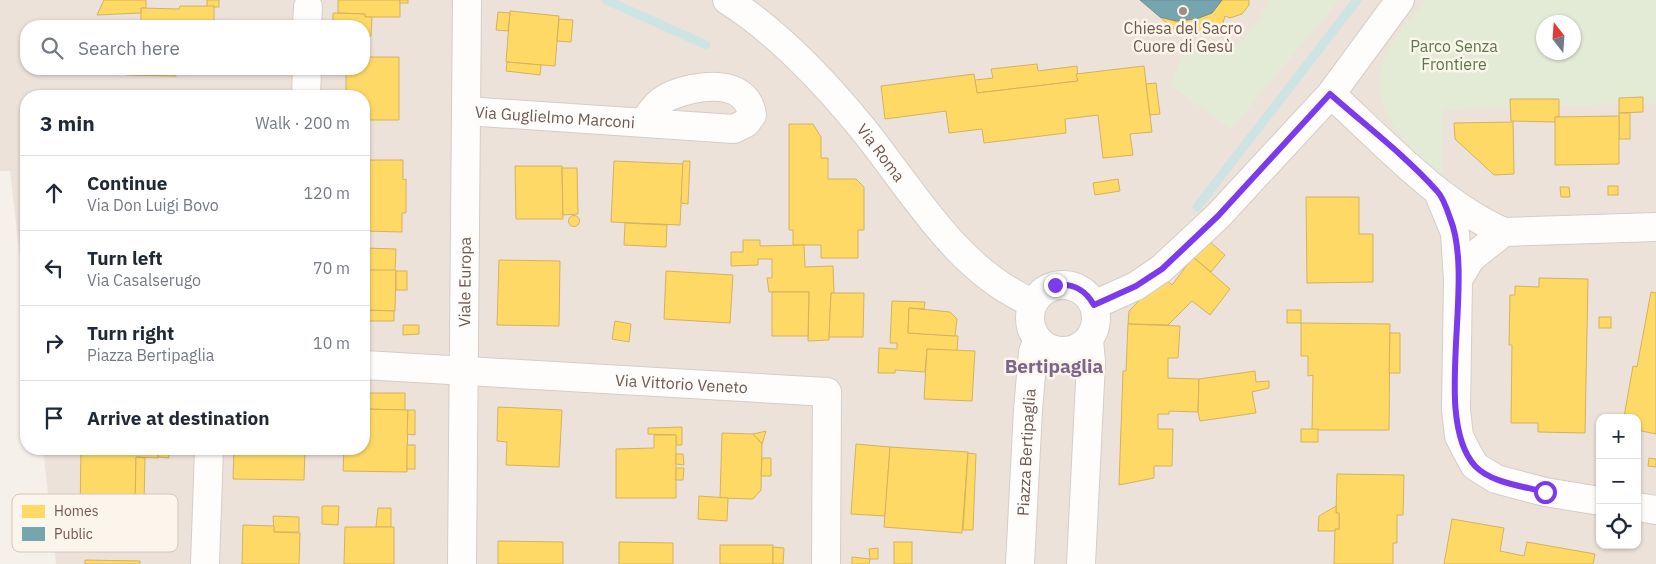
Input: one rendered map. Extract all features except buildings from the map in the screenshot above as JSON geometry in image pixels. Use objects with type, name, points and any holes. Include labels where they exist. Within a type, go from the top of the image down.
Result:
[{"type":"street","name":"Viale Europa","points":[[462,564],[467,0]]},
{"type":"street","name":"Via Roma","points":[[726,0],[745,12],[798,57],[862,128],[949,239],[979,270],[1014,295],[1033,304]]},
{"type":"street","points":[[1094,305],[1136,286],[1162,269],[1218,216],[1330,94],[1400,0]]},
{"type":"street","points":[[306,90],[307,75]]},
{"type":"street","points":[[1330,94],[1438,192],[1464,211],[1504,232],[1656,227]]},
{"type":"street","name":"Via Guglielmo Marconi","points":[[466,111],[644,122]]},
{"type":"street","points":[[1438,192],[1455,233],[1458,280],[1456,410],[1459,436],[1476,466],[1496,479],[1545,492],[1596,500]]},
{"type":"street","points":[[1458,280],[1471,258],[1504,232]]},
{"type":"street","points":[[1081,564],[1091,362],[1089,340],[1096,323],[1094,305],[1082,290],[1064,284],[1046,290],[1033,304],[1030,322],[1038,340],[1054,350],[1064,351],[1073,350],[1089,340]]},
{"type":"street","name":"Piazza Bertipaglia","points":[[1020,564],[1028,410],[1033,352],[1038,340]]},
{"type":"street","name":"Via Vittorio Veneto","points":[[370,365],[827,392],[826,564]]},
{"type":"street","points":[[205,564],[209,455]]},
{"type":"street","points":[[1641,508],[1656,510]]},
{"type":"shaded area","points":[[0,0],[1656,0],[1656,564],[56,564],[55,552],[178,552],[178,494],[48,494],[44,455],[370,455],[370,90],[20,90],[20,258],[10,171],[0,171]]},
{"type":"green space","points":[[1269,0],[1339,0],[1231,129],[1170,85],[1186,47],[1217,50],[1236,44],[1250,32]]},
{"type":"green space","name":"Parco Senza Frontiere","points":[[1427,0],[1656,0],[1656,103],[1443,110],[1442,177],[1404,140],[1385,110],[1380,93],[1379,76],[1384,58],[1398,35]]},
{"type":"waterway","points":[[606,0],[706,45]]},
{"type":"waterway","points":[[1197,207],[1357,0]]},
{"type":"place","name":"Chiesa del Sacro Cuore di Gesù","points":[[1183,11]]},
{"type":"district","name":"Bertipaglia","points":[[1054,366]]},
{"type":"route","points":[[1055,285],[1064,284],[1082,290],[1090,297],[1094,305],[1136,286],[1162,269],[1218,216],[1330,94],[1438,192],[1451,219],[1455,233],[1458,280],[1456,410],[1459,436],[1466,450],[1476,466],[1496,479],[1545,492]]}]
